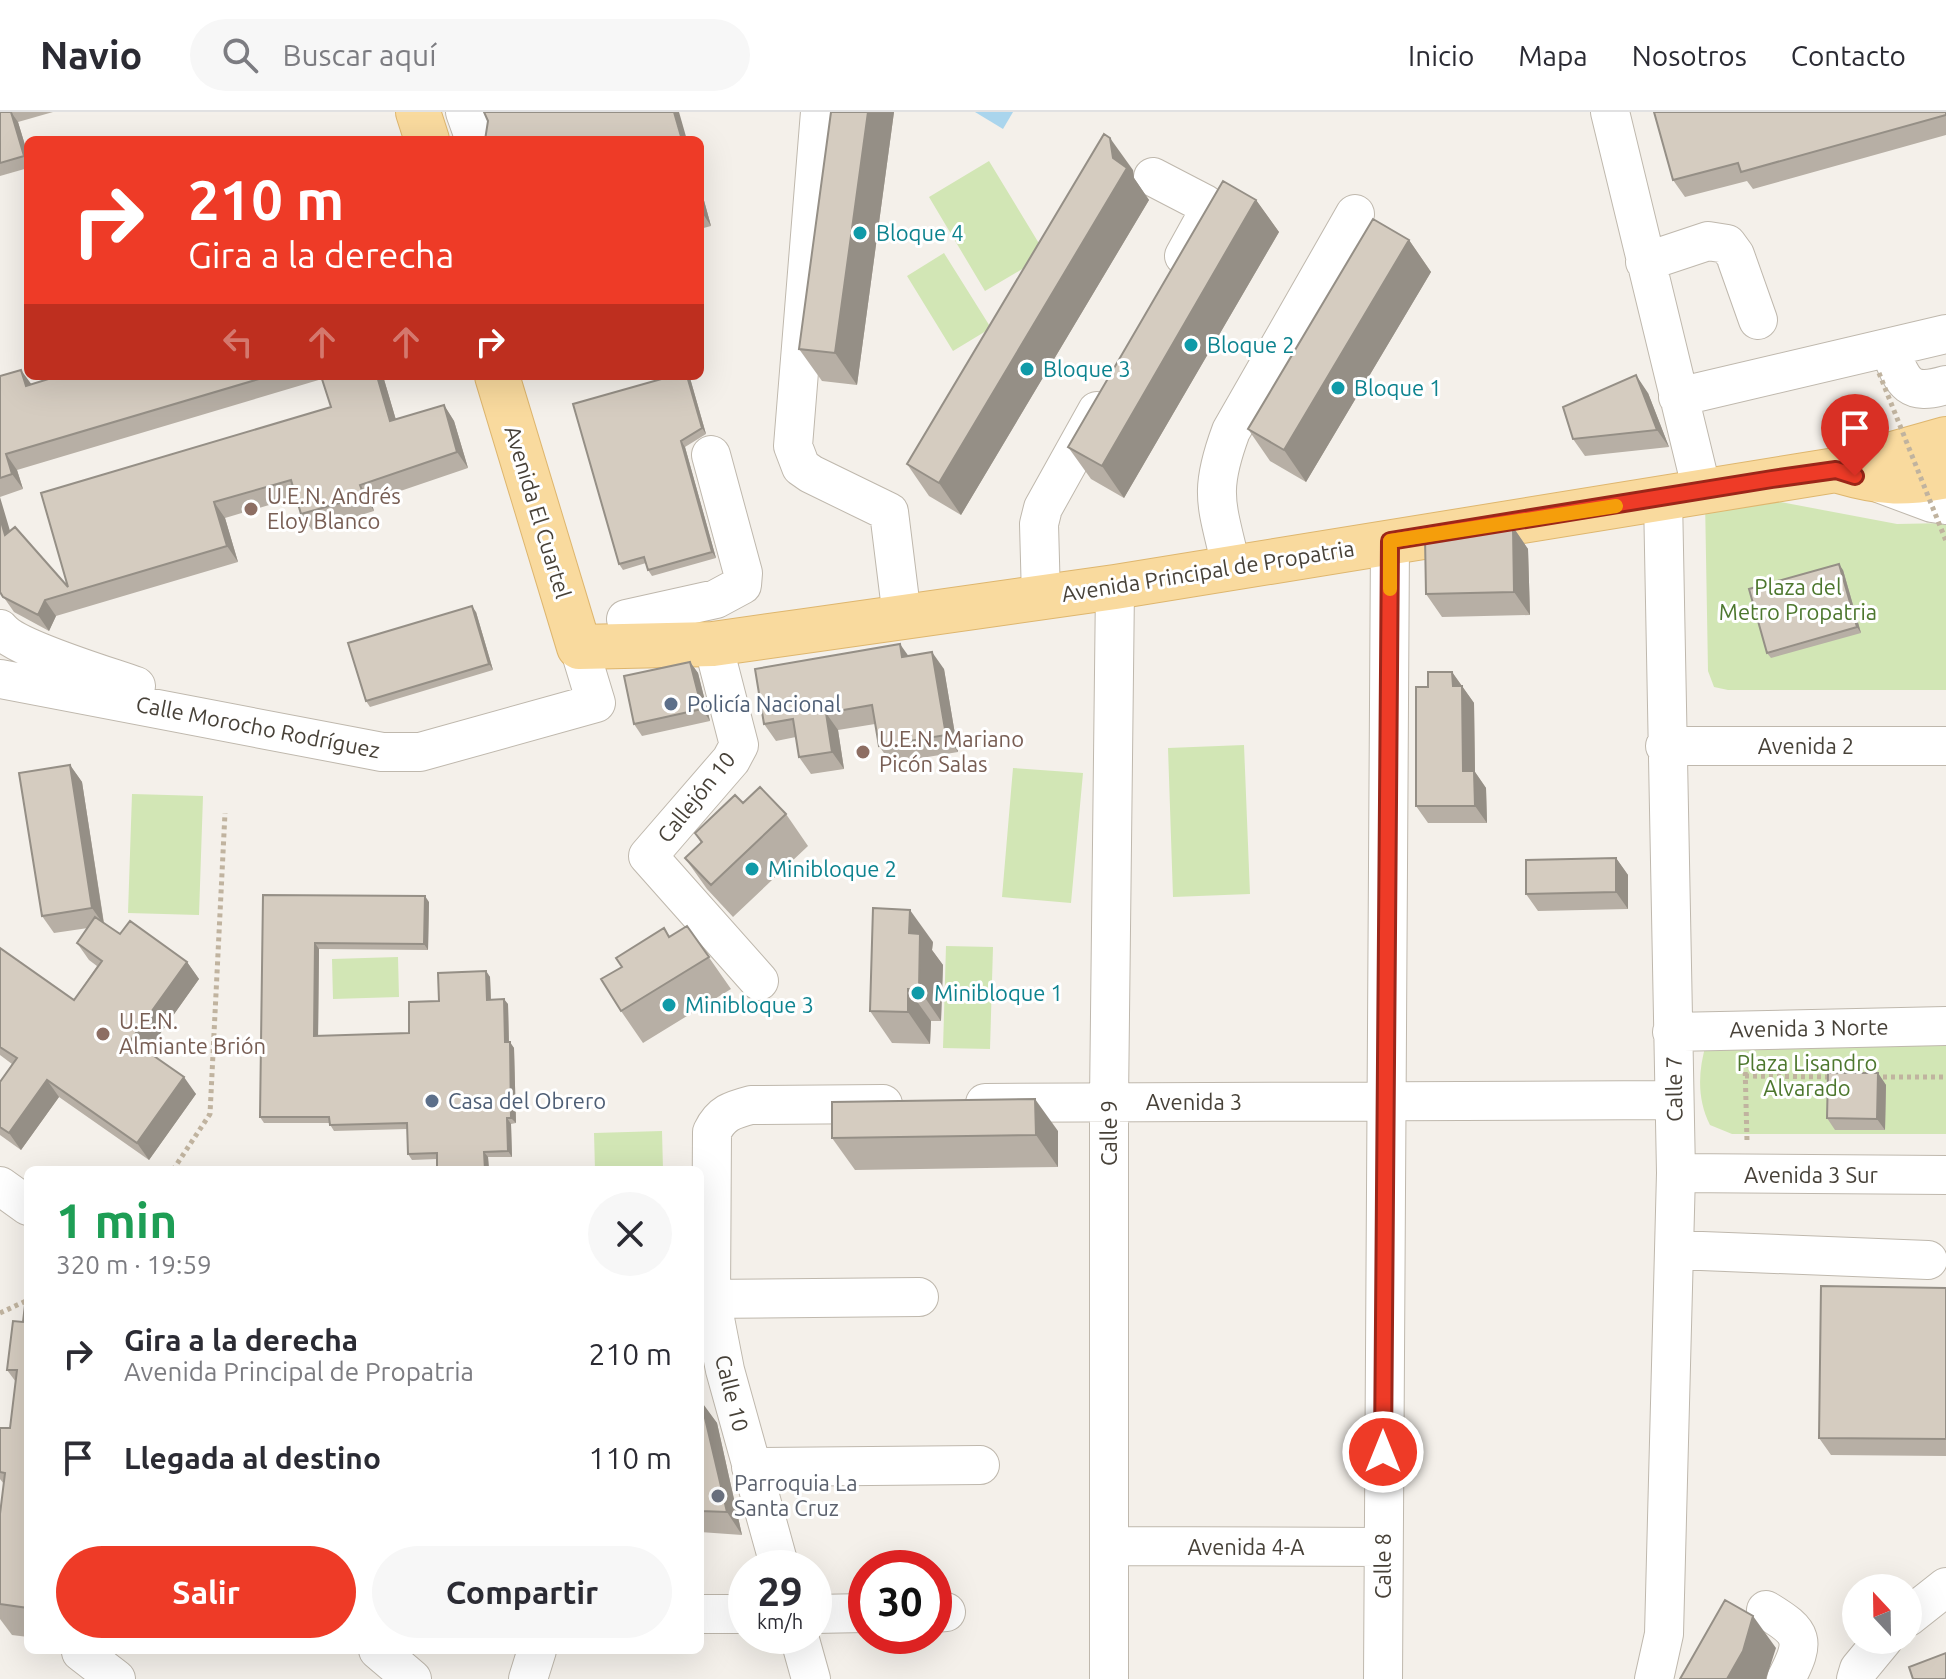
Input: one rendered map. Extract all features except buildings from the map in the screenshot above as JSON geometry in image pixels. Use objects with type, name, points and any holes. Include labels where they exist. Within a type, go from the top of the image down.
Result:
[{"type":"main road","points":[[418,112],[426,136]]},
{"type":"main road","name":"Avenida El Cuartel","points":[[498,380],[579,647]]},
{"type":"main road","name":"Avenida Principal de Propatria","points":[[1855,476],[1946,439]]},
{"type":"main road","name":"Avenida Principal de Propatria","points":[[579,647],[719,643],[1115,587],[1682,495],[1855,476],[1906,484],[1946,476]]},
{"type":"street","points":[[465,112],[474,136]]},
{"type":"street","points":[[820,112],[793,446],[801,467],[811,474],[889,512],[902,617]]},
{"type":"street","name":"Calle 7","points":[[1610,112],[1678,397],[1682,495],[1665,746],[1676,1250],[1664,1634],[1654,1679]]},
{"type":"street","points":[[1153,177],[1202,201],[1207,210],[1167,287]]},
{"type":"street","points":[[1231,566],[1214,490],[1217,469],[1231,431],[1355,214]]},
{"type":"street","points":[[1645,262],[1708,241],[1727,244],[1735,255],[1758,320]]},
{"type":"street","points":[[1678,397],[1884,362],[1946,334]]},
{"type":"street","points":[[1884,362],[1897,369],[1913,389],[1925,391],[1946,385]]},
{"type":"street","points":[[1041,597],[1039,524],[1043,508],[1112,384]]},
{"type":"street","points":[[626,619],[716,599],[737,589],[744,580],[711,455]]},
{"type":"street","name":"Avenida Principal de Propatria","points":[[1855,476],[1946,505]]},
{"type":"street","name":"Calle 8","points":[[1383,1679],[1390,541]]},
{"type":"street","name":"Calle 9","points":[[1109,1679],[1109,1101],[1115,587]]},
{"type":"street","points":[[716,599],[719,643]]},
{"type":"street","points":[[0,629],[5,636],[51,655],[252,728]]},
{"type":"street","name":"Callejón 10","points":[[719,643],[739,745],[731,760],[648,856],[759,981]]},
{"type":"street","name":"Calle Morocho Rodríguez","points":[[0,679],[382,752],[420,752],[491,735],[596,703],[579,647]]},
{"type":"street","name":"Avenida 2","points":[[1665,746],[1946,746]]},
{"type":"street","name":"Avenida 3 Norte","points":[[1672,1032],[1946,1026]]},
{"type":"street","name":"Avenida 3","points":[[718,1119],[731,1110],[751,1105],[1674,1100]]},
{"type":"street","name":"Calle 10","points":[[718,1119],[712,1132],[706,1298],[712,1379],[751,1467],[775,1550]]},
{"type":"street","name":"Avenida 3 Sur","points":[[1676,1173],[1946,1175]]},
{"type":"street","points":[[0,1186],[24,1203]]},
{"type":"street","points":[[1676,1250],[1928,1260]]},
{"type":"street","points":[[706,1298],[919,1297]]},
{"type":"street","points":[[751,1467],[980,1465]]},
{"type":"street","name":"Avenida 4-A","points":[[1109,1546],[1383,1547]]},
{"type":"street","points":[[1922,1606],[1946,1587]]},
{"type":"street","points":[[1766,1610],[1790,1624],[1799,1636],[1799,1653],[1786,1679]]},
{"type":"street","points":[[704,1614],[728,1614]]},
{"type":"street","points":[[383,1654],[412,1679]]},
{"type":"street","points":[[528,1679],[536,1654]]},
{"type":"street","points":[[804,1654],[811,1679]]},
{"type":"street","points":[[1856,1679],[1859,1669],[1871,1654]]},
{"type":"street","points":[[80,1660],[116,1679]]},
{"type":"path","points":[[1884,362],[1946,541]]},
{"type":"path","points":[[176,1166],[210,1114],[225,813]]},
{"type":"path","points":[[1746,1028],[1748,1174]]},
{"type":"path","points":[[1745,1076],[1838,1077]]},
{"type":"path","points":[[1869,1077],[1946,1077]]},
{"type":"path","points":[[0,1313],[24,1302]]},
{"type":"green space","points":[[989,161],[1046,255],[985,291],[929,197]]},
{"type":"green space","points":[[944,253],[991,328],[953,351],[907,276]]},
{"type":"green space","name":"Plaza del Metro Propatria","points":[[1754,497],[1897,524],[1946,523],[1946,690],[1728,690],[1714,687],[1708,671],[1705,499]]},
{"type":"green space","points":[[1244,745],[1250,894],[1173,897],[1168,748]]},
{"type":"green space","points":[[1013,768],[1083,773],[1071,903],[1002,897]]},
{"type":"green space","points":[[132,794],[203,796],[199,915],[128,913]]},
{"type":"green space","points":[[946,946],[993,947],[990,1049],[943,1048]]},
{"type":"green space","points":[[398,957],[399,997],[333,999],[332,959]]},
{"type":"green space","name":"Plaza Lisandro Alvarado","points":[[1946,1030],[1946,1134],[1732,1134],[1710,1125],[1706,1115],[1700,1085],[1706,1044]]},
{"type":"green space","points":[[662,1131],[663,1166],[595,1166],[594,1133]]},
{"type":"water","points":[[975,112],[1013,112],[1003,129]]},
{"type":"slow traffic","points":[[1390,589],[1390,541],[1616,506]]},
{"type":"place","name":"Bloque 4","points":[[860,233]]},
{"type":"place","name":"Bloque 2","points":[[1191,345]]},
{"type":"place","name":"Bloque 3","points":[[1027,369]]},
{"type":"place","name":"Bloque 1","points":[[1338,388]]},
{"type":"place","name":"U.E.N. Andrés Eloy Blanco","points":[[251,509]]},
{"type":"place","name":"Policía Nacional","points":[[671,704]]},
{"type":"place","name":"U.E.N. Mariano Picón Salas","points":[[863,752]]},
{"type":"place","name":"Minibloque 2","points":[[752,869]]},
{"type":"place","name":"Minibloque 1","points":[[918,993]]},
{"type":"place","name":"Minibloque 3","points":[[669,1005]]},
{"type":"place","name":"U.E.N. Almiante Brión","points":[[103,1034]]},
{"type":"place","name":"Casa del Obrero","points":[[432,1101]]},
{"type":"place","name":"Parroquia La Santa Cruz","points":[[718,1496]]},
{"type":"route","points":[[1383,1452],[1390,541],[1836,470],[1855,476]]}]
